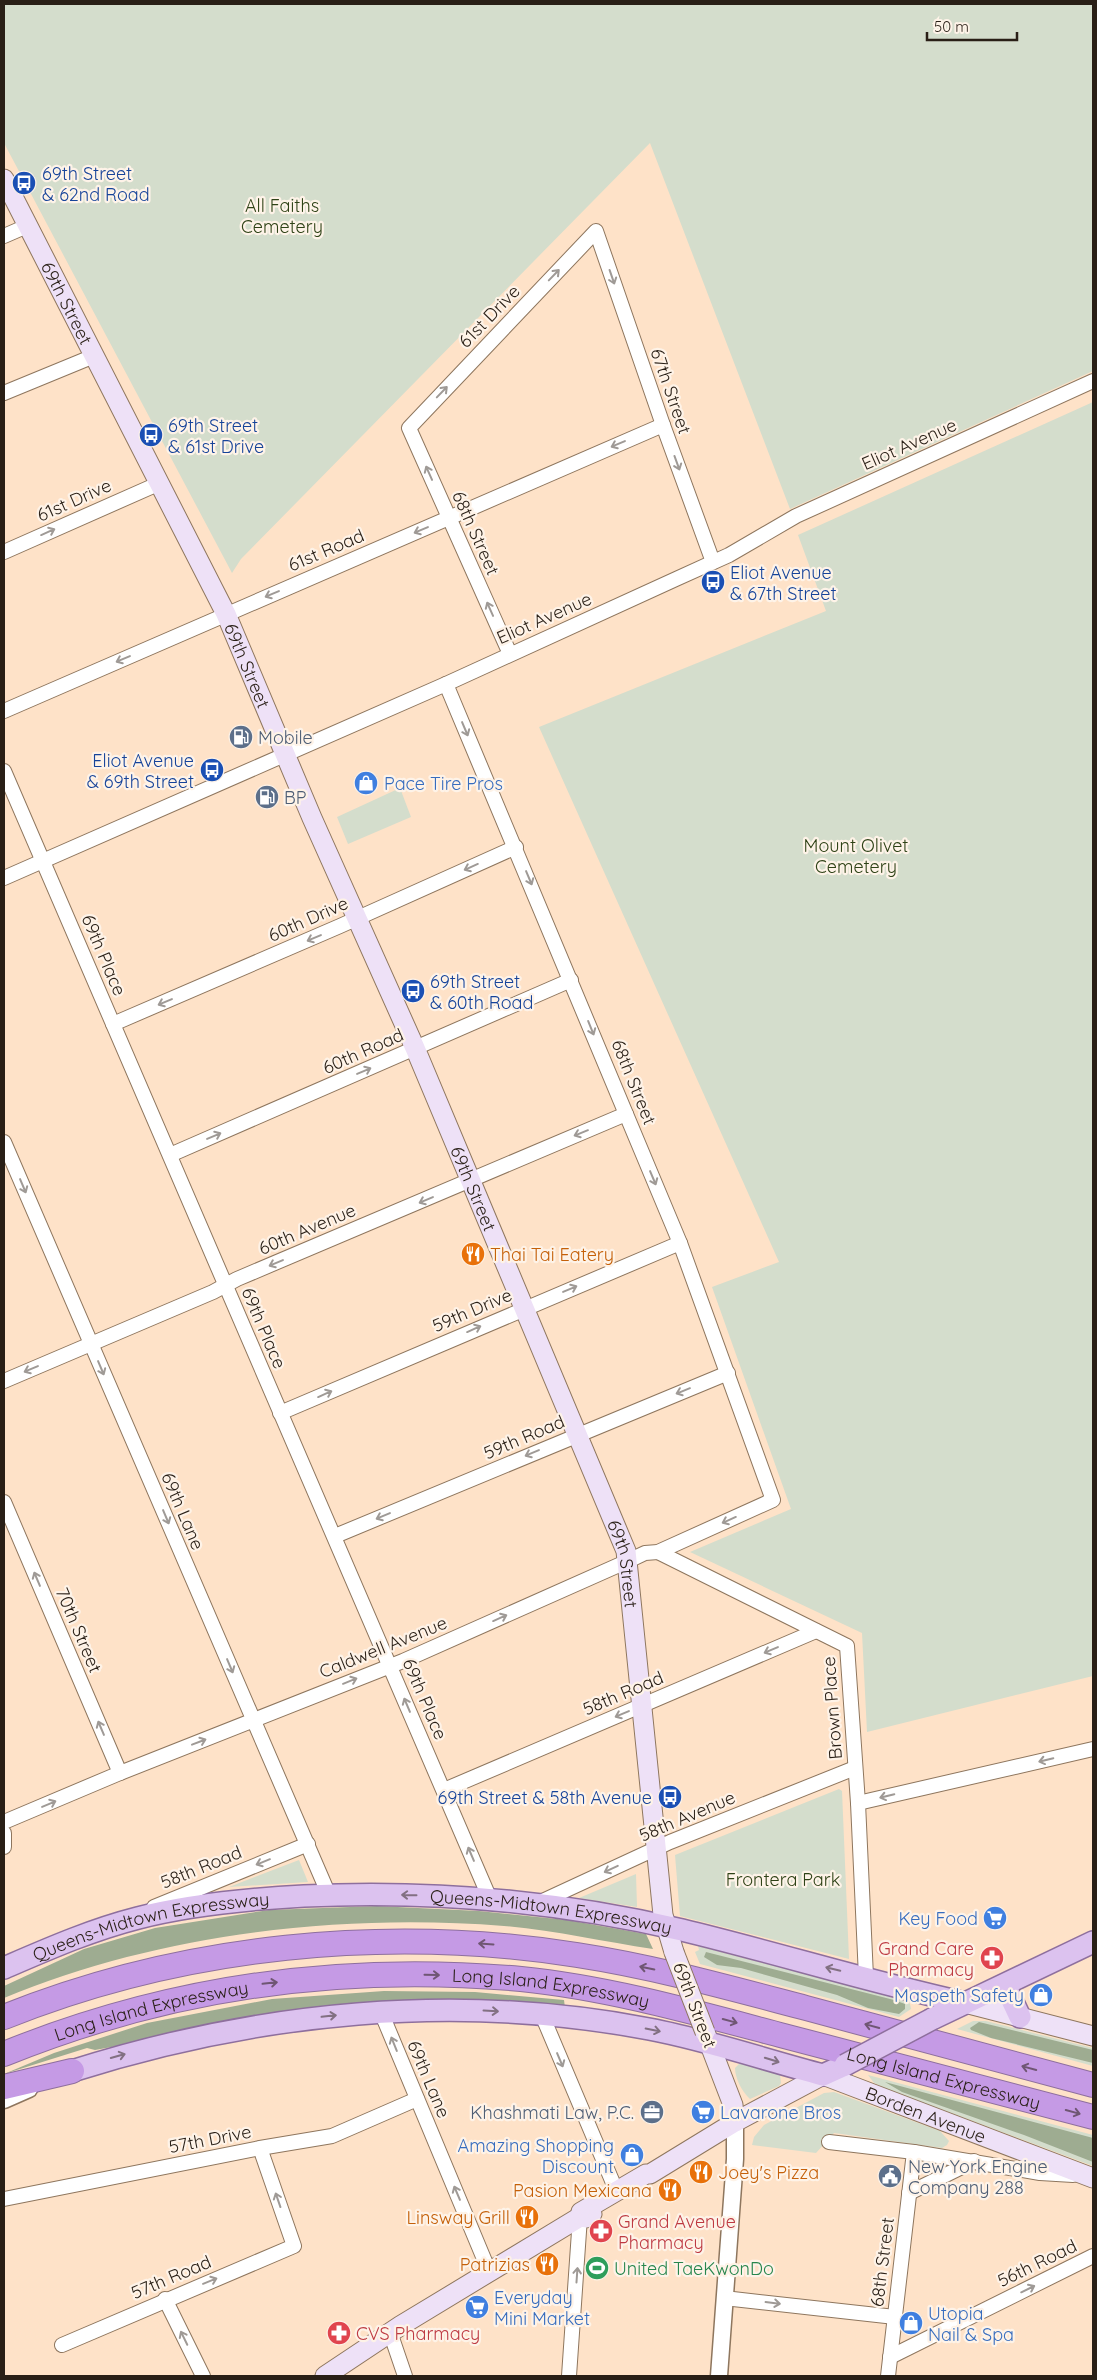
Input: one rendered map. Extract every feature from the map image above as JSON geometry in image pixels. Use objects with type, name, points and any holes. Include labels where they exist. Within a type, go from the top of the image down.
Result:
[{"type":"highway","name":"Long Island Expressway","points":[[4,2017],[93,1986],[222,1958],[319,1946],[398,1942],[487,1944],[576,1954],[659,1970],[1093,2085]]},
{"type":"highway","name":"Long Island Expressway","points":[[4,2054],[89,2022],[131,2010],[173,1999],[251,1985],[347,1976],[479,1977],[567,1986],[650,2001],[1093,2118]]},
{"type":"highway","points":[[4,2087],[72,2071]]},
{"type":"main road","name":"69th Street","points":[[4,179],[226,614],[415,1048],[626,1551],[663,1916],[674,1952],[733,2105],[735,2122]]},
{"type":"main road","name":"Queens-Midtown Expressway","points":[[4,1967],[109,1926],[198,1906],[245,1900],[329,1895],[411,1894],[490,1899],[599,1913],[666,1927],[1093,2036]]},
{"type":"main road","points":[[580,2218],[581,2212],[616,2190],[646,2174],[650,2174],[735,2122],[932,2019],[1093,1942]]},
{"type":"main road","points":[[1005,1985],[1020,2017]]},
{"type":"main road","points":[[72,2071],[150,2047],[244,2028],[332,2015],[468,2010],[542,2015],[707,2037],[823,2075]]},
{"type":"main road","name":"Borden Avenue","points":[[823,2075],[1089,2177]]},
{"type":"main road","points":[[325,2376],[334,2372],[390,2332],[490,2271],[580,2218],[586,2218],[649,2180],[650,2174]]},
{"type":"street","points":[[4,236],[27,226]]},
{"type":"street","name":"67th Street","points":[[596,231],[713,562]]},
{"type":"street","name":"61st Drive","points":[[408,428],[596,231]]},
{"type":"street","points":[[4,393],[94,356]]},
{"type":"street","name":"Eliot Avenue","points":[[4,878],[446,684],[713,562],[796,516],[1093,381]]},
{"type":"street","name":"61st Road","points":[[4,711],[663,425]]},
{"type":"street","name":"68th Street","points":[[408,428],[510,654]]},
{"type":"street","name":"61st Drive","points":[[4,552],[160,483]]},
{"type":"street","name":"68th Street","points":[[446,684],[572,980],[680,1243],[773,1500]]},
{"type":"street","name":"69th Place","points":[[4,771],[490,1899]]},
{"type":"street","name":"60th Drive","points":[[113,1024],[516,847]]},
{"type":"street","name":"60th Road","points":[[170,1155],[572,980]]},
{"type":"street","name":"60th Avenue","points":[[4,1381],[626,1114]]},
{"type":"street","name":"69th Lane","points":[[4,1142],[329,1895]]},
{"type":"street","name":"59th Drive","points":[[280,1414],[680,1243]]},
{"type":"street","name":"59th Road","points":[[334,1536],[728,1373]]},
{"type":"street","name":"Caldwell Avenue","points":[[4,1822],[120,1773],[390,1666],[646,1553],[658,1552],[773,1500]]},
{"type":"street","name":"70th Street","points":[[4,1502],[120,1773]]},
{"type":"street","name":"Brown Place","points":[[658,1552],[847,1646],[858,1803],[866,1977]]},
{"type":"street","name":"58th Road","points":[[444,1790],[816,1631]]},
{"type":"street","points":[[858,1803],[1093,1749]]},
{"type":"street","name":"58th Avenue","points":[[536,1904],[656,1849],[855,1768]]},
{"type":"street","points":[[4,1834],[4,1847]]},
{"type":"street","name":"58th Road","points":[[109,1926],[308,1844]]},
{"type":"street","name":"69th Lane","points":[[381,2012],[490,2271]]},
{"type":"street","points":[[542,2015],[616,2190]]},
{"type":"street","points":[[4,2100],[72,2071]]},
{"type":"street","name":"57th Drive","points":[[4,2199],[260,2148],[332,2136],[417,2099]]},
{"type":"street","name":"69th Street","points":[[718,2376],[735,2159],[735,2122]]},
{"type":"street","name":"Borden Avenue","points":[[829,2142],[914,2152],[1040,2172],[1089,2177]]},
{"type":"street","name":"57th Road","points":[[62,2345],[165,2299],[294,2246],[260,2148]]},
{"type":"street","name":"68th Street","points":[[888,2376],[914,2152]]},
{"type":"street","points":[[909,2193],[974,2161]]},
{"type":"street","points":[[569,2376],[580,2218]]},
{"type":"street","name":"56th Road","points":[[890,2357],[1093,2256]]},
{"type":"street","points":[[724,2298],[894,2317]]},
{"type":"street","points":[[165,2299],[203,2376]]},
{"type":"street","points":[[390,2332],[405,2376]]},
{"type":"green space","name":"All Faiths Cemetery","points":[[4,4],[1093,4],[1093,371],[790,509],[650,143],[241,559],[232,573],[4,143]]},
{"type":"green space","name":"Mount Olivet Cemetery","points":[[1093,402],[1093,1676],[867,1732],[862,1633],[690,1552],[791,1509],[712,1287],[779,1262],[539,727],[826,611],[798,535]]},
{"type":"green space","points":[[400,788],[411,817],[348,844],[337,817]]},
{"type":"green space","name":"Frontera Park","points":[[839,1789],[842,1791],[849,1959],[680,1916],[675,1855]]},
{"type":"green space","points":[[299,1860],[308,1882],[229,1887]]},
{"type":"green space","points":[[636,1874],[637,1907],[579,1898]]},
{"type":"green space","points":[[377,1906],[479,1911],[567,1920],[646,1934],[653,1949],[541,1930],[504,1926],[378,1923],[314,1926],[250,1933],[186,1944],[124,1958],[63,1976],[4,1998],[4,1986],[84,1949],[155,1928],[269,1910]]},
{"type":"green space","points":[[698,1946],[906,2000],[910,2004],[911,2009],[899,2017],[700,1964],[695,1952],[699,1950]]},
{"type":"green space","points":[[706,1952],[894,2000],[905,2004],[905,2009],[899,2014],[868,2008],[837,1995],[741,1968],[717,1965],[704,1957]]},
{"type":"green space","points":[[384,1991],[475,1992],[564,2000],[565,2008],[504,2004],[128,2044],[95,2050],[87,2048],[4,2074],[54,2053],[147,2023],[272,1999]]},
{"type":"green space","points":[[973,2021],[986,2021],[1093,2048],[1093,2066],[957,2029]]},
{"type":"green space","points":[[979,2022],[1093,2050],[1093,2063],[991,2038],[971,2030],[970,2028]]},
{"type":"green space","points":[[741,2062],[780,2074],[781,2083],[779,2086],[750,2099],[742,2089],[736,2076],[735,2068]]},
{"type":"green space","points":[[868,2075],[1093,2135],[1093,2166],[887,2089],[874,2083]]},
{"type":"green space","points":[[885,2082],[1093,2138],[1093,2162],[1024,2135],[902,2092]]},
{"type":"green space","points":[[834,2092],[940,2131],[949,2141],[942,2148],[834,2133],[816,2153],[752,2145],[754,2137],[764,2125],[824,2093]]},
{"type":"place","name":"69th Street & 62nd Road","points":[[24,183]]},
{"type":"place","name":"69th Street & 61st Drive","points":[[151,435]]},
{"type":"place","name":"Eliot Avenue & 67th Street","points":[[713,582]]},
{"type":"place","name":"Mobile","points":[[241,737]]},
{"type":"place","name":"Eliot Avenue & 69th Street","points":[[212,770]]},
{"type":"place","name":"Pace Tire Pros","points":[[366,783]]},
{"type":"place","name":"BP","points":[[267,797]]},
{"type":"place","name":"69th Street & 60th Road","points":[[413,991]]},
{"type":"place","name":"Thai Tai Eatery","points":[[473,1254]]},
{"type":"place","name":"69th Street & 58th Avenue","points":[[670,1797]]},
{"type":"place","name":"Key Food","points":[[995,1918]]},
{"type":"place","name":"Grand Care Pharmacy","points":[[992,1958]]},
{"type":"place","name":"Maspeth Safety","points":[[1041,1995]]},
{"type":"place","name":"Khashmati Law, P.C.","points":[[652,2112]]},
{"type":"place","name":"Lavarone Bros","points":[[703,2112]]},
{"type":"place","name":"Amazing Shopping Discount","points":[[632,2155]]},
{"type":"place","name":"Joey's Pizza","points":[[701,2172]]},
{"type":"place","name":"New York Engine Company 288","points":[[890,2176]]},
{"type":"place","name":"Pasion Mexicana","points":[[670,2190]]},
{"type":"place","name":"Linsway Grill","points":[[527,2217]]},
{"type":"place","name":"Grand Avenue Pharmacy","points":[[601,2231]]},
{"type":"place","name":"Patrizias","points":[[547,2264]]},
{"type":"place","name":"United TaeKwonDo","points":[[597,2268]]},
{"type":"place","name":"Everyday Mini Market","points":[[477,2307]]},
{"type":"place","name":"Utopia Nail & Spa","points":[[911,2323]]},
{"type":"place","name":"CVS Pharmacy","points":[[339,2333]]}]
